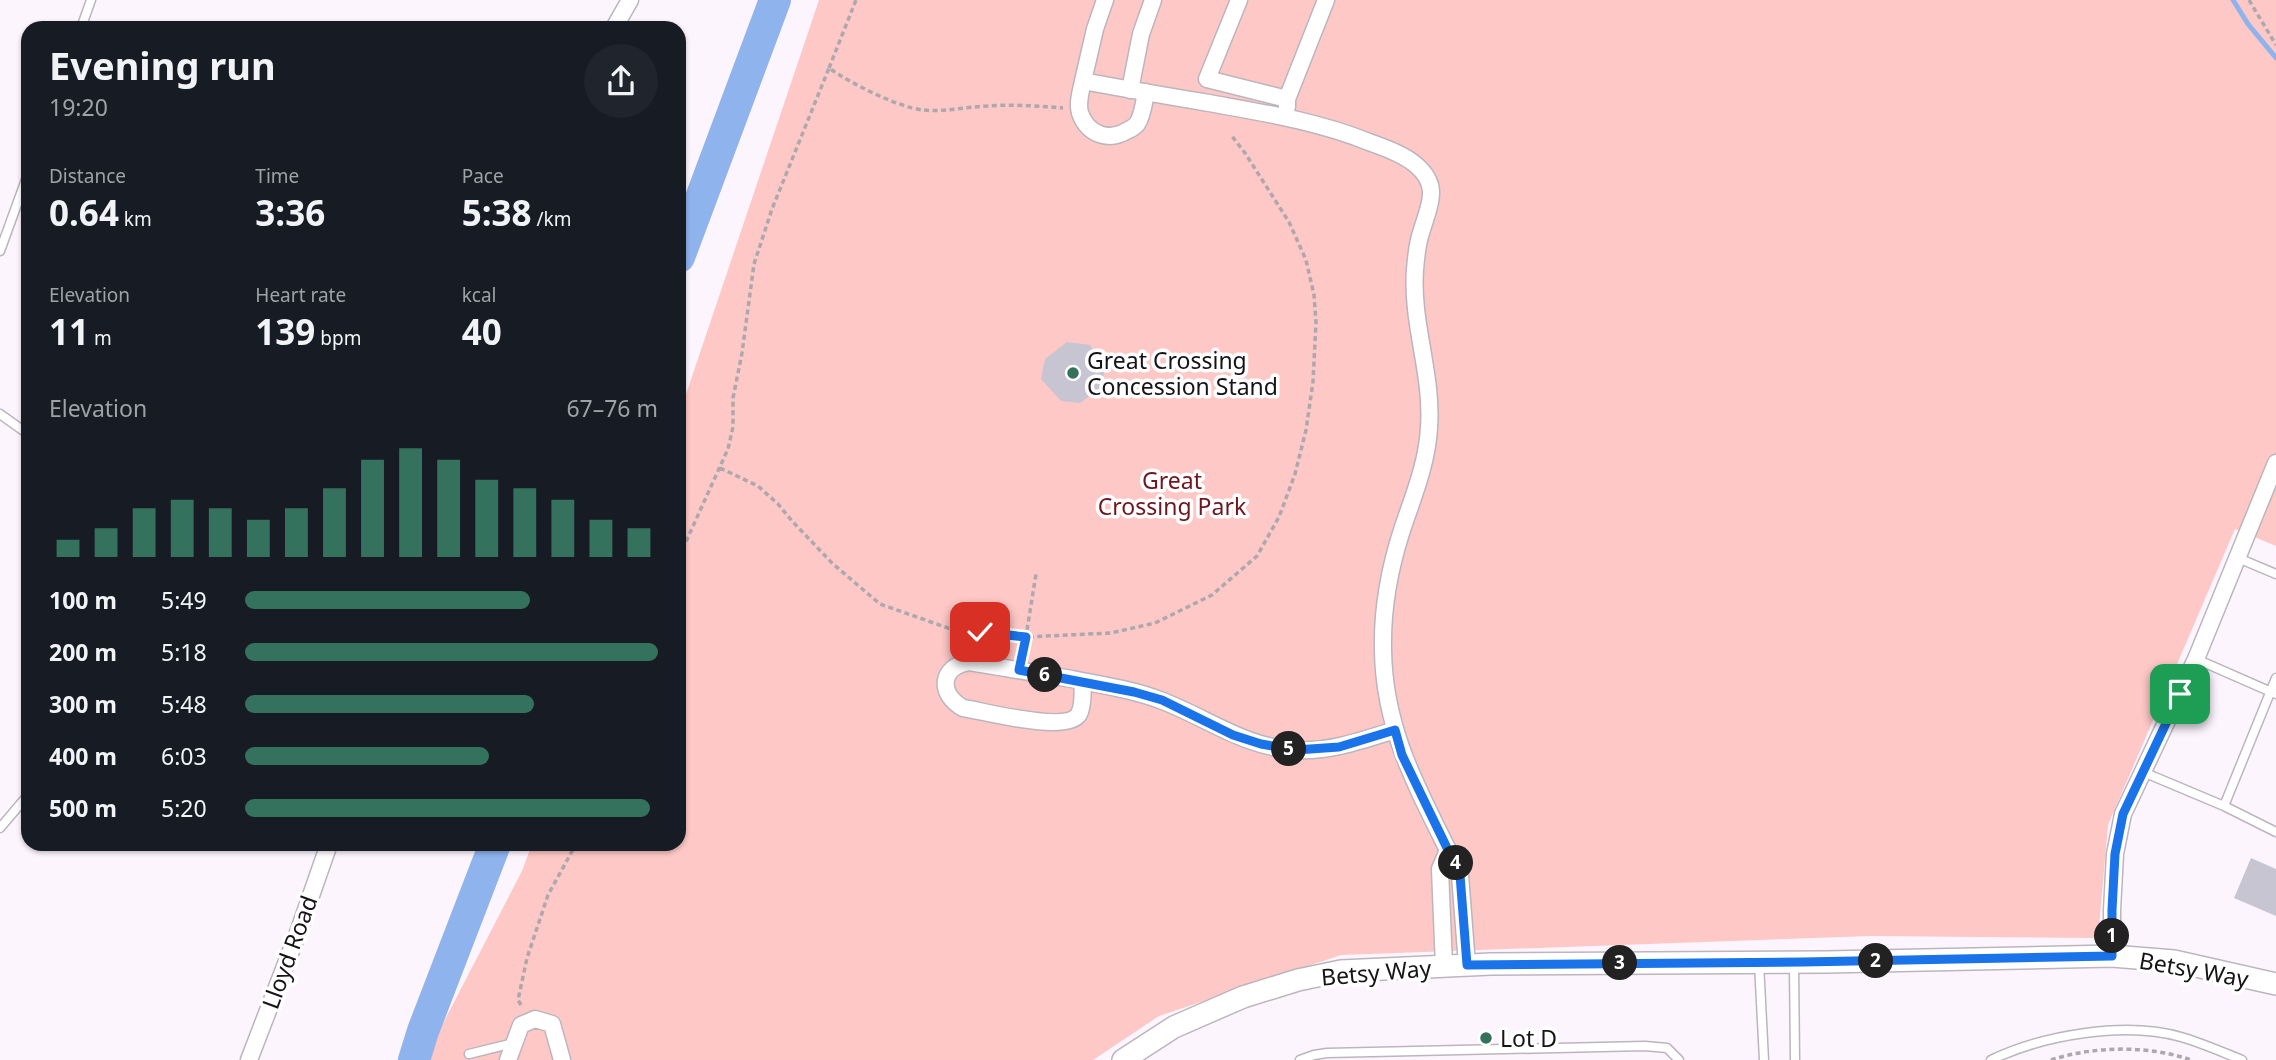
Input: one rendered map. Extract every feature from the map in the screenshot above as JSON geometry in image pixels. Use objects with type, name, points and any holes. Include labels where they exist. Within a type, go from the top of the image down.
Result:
[{"type":"street","points":[[618,21],[630,0]]},
{"type":"street","points":[[1105,0],[1095,29],[1079,99],[1080,112],[1088,127],[1107,137],[1121,135],[1137,125],[1143,109],[1138,91],[1141,34],[1153,0]]},
{"type":"street","points":[[1239,0],[1207,79],[1287,99]]},
{"type":"street","points":[[1288,117],[1287,99],[1326,0]]},
{"type":"street","points":[[1083,81],[1288,117],[1341,131],[1402,155],[1418,166],[1432,189],[1430,207],[1420,234],[1415,270],[1416,308],[1428,377],[1429,428],[1419,485],[1402,531],[1386,590],[1383,651],[1388,703],[1402,755],[1448,850],[1456,861],[1460,875],[1467,965]]},
{"type":"street","points":[[2112,956],[2115,854],[2123,814],[2196,659],[2276,463]]},
{"type":"street","points":[[1083,682],[1079,714],[1072,720],[1060,723],[963,708],[953,702],[947,691],[946,680],[948,672],[958,664],[970,662],[1019,670],[1083,682],[1134,692],[1162,700],[1233,735],[1261,744],[1296,750],[1339,747],[1395,730]]},
{"type":"street","points":[[1444,966],[1440,869],[1448,850]]},
{"type":"street","name":"Lloyd Road","points":[[250,1060],[326,851]]},
{"type":"street","points":[[1442,905],[1462,903]]},
{"type":"street","name":"Betsy Way","points":[[1123,1060],[1174,1027],[1243,997],[1298,980],[1341,971],[1467,965],[2112,956],[2174,961],[2276,984]]},
{"type":"street","points":[[508,1060],[520,1025],[535,1019],[552,1024],[562,1060]]},
{"type":"lane","points":[[84,21],[91,0]]},
{"type":"lane","points":[[0,251],[21,193]]},
{"type":"lane","points":[[0,414],[21,429]]},
{"type":"lane","points":[[2238,558],[2276,574]]},
{"type":"lane","points":[[2196,659],[2273,692]]},
{"type":"lane","points":[[2224,806],[2273,692],[2276,678]]},
{"type":"lane","points":[[2144,772],[2224,806],[2276,832]]},
{"type":"lane","points":[[0,828],[21,803]]},
{"type":"lane","points":[[1759,962],[1764,1060]]},
{"type":"lane","points":[[1794,962],[1795,1060]]},
{"type":"lane","points":[[1991,1060],[2035,1044],[2078,1034],[2146,1031],[2181,1037],[2242,1060]]},
{"type":"lane","points":[[469,1054],[514,1043]]},
{"type":"lane","points":[[1300,1060],[1327,1053],[1645,1046],[1667,1048],[1678,1060]]},
{"type":"path","points":[[686,542],[728,449],[733,427],[733,398],[754,264],[772,209],[856,0]]},
{"type":"path","points":[[2249,0],[2276,45]]},
{"type":"path","points":[[829,68],[843,78],[920,110],[941,111],[1003,105],[1072,109]]},
{"type":"path","points":[[720,468],[758,486],[778,503],[834,564],[880,604],[948,628],[1026,637],[1111,634],[1155,623],[1212,595],[1257,556],[1279,517],[1295,474],[1306,430],[1313,382],[1316,322],[1314,295],[1306,260],[1289,222],[1231,135]]},
{"type":"path","points":[[1019,670],[1036,574]]},
{"type":"path","points":[[521,1005],[518,1000],[523,975],[548,895],[572,851]]},
{"type":"path","points":[[2051,1060],[2068,1054],[2125,1049],[2181,1056],[2192,1060]]},
{"type":"green space","name":"Great Crossing Park","points":[[819,0],[2276,0],[2276,546],[2235,529],[2108,825],[2098,938],[1871,936],[1341,955],[1159,1016],[1093,1060],[424,1060],[522,871],[529,851],[686,851],[686,394]]},
{"type":"building","name":"Great Crossing Concession Stand","points":[[1067,342],[1090,345],[1104,368],[1103,386],[1080,403],[1061,401],[1041,379],[1045,359]]},
{"type":"building","points":[[2251,858],[2276,869],[2276,916],[2234,898]]},
{"type":"waterway","points":[[686,238],[775,0]]},
{"type":"waterway","points":[[2233,0],[2248,24],[2276,58]]},
{"type":"waterway","points":[[414,1060],[492,851]]},
{"type":"place","name":"Great Crossing Concession Stand","points":[[1073,373]]},
{"type":"place","name":"Lot D","points":[[1486,1038]]},
{"type":"route","points":[[980,632],[1026,637],[1019,670],[1162,700],[1233,735],[1261,744],[1296,750],[1339,747],[1395,730],[1402,755],[1448,850],[1456,861],[1460,875],[1467,965],[2112,956],[2115,854],[2123,814],[2180,694]]}]
